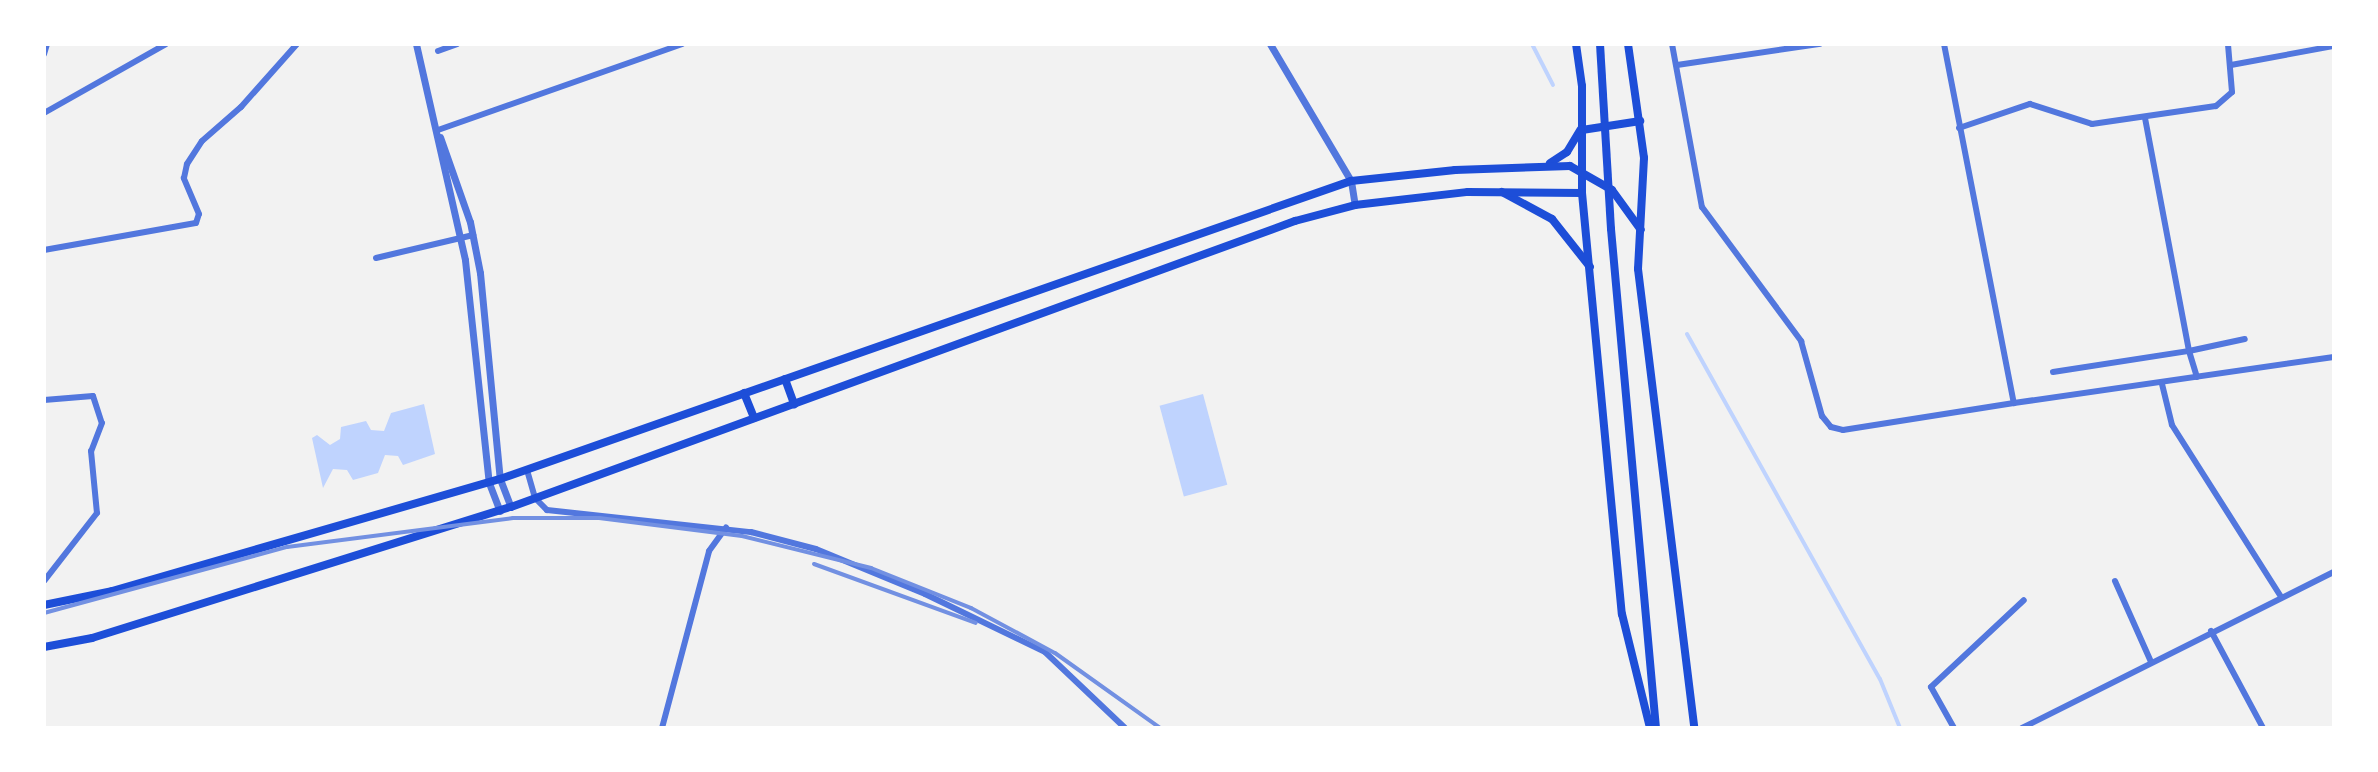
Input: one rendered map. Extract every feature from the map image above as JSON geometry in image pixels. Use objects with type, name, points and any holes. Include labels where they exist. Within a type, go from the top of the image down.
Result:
[{"type":"main road","points":[[1576,44],[1582,127],[1582,193],[1622,614],[1650,728]]},
{"type":"main road","points":[[1600,44],[1634,500],[1656,728]]},
{"type":"main road","points":[[1628,44],[1640,121],[1641,230],[1638,269],[1694,728]]},
{"type":"main road","points":[[1582,127],[1640,121]]},
{"type":"main road","points":[[1546,164],[1572,146],[1582,127]]},
{"type":"main road","points":[[44,605],[112,591],[489,483],[1351,181],[1546,164],[1582,170],[1612,190],[1641,230]]},
{"type":"main road","points":[[44,647],[92,638],[500,511],[1295,221],[1355,205],[1498,189],[1582,193]]},
{"type":"main road","points":[[1498,189],[1552,219],[1591,270]]},
{"type":"main road","points":[[785,379],[794,404]]},
{"type":"main road","points":[[744,393],[754,418]]},
{"type":"street","points":[[44,54],[47,44]]},
{"type":"street","points":[[44,113],[166,44]]},
{"type":"street","points":[[44,250],[196,223],[199,214],[184,178],[187,164],[202,141],[241,107],[297,44]]},
{"type":"street","points":[[416,44],[439,133],[459,237],[489,483],[500,511]]},
{"type":"street","points":[[438,51],[457,44]]},
{"type":"street","points":[[439,133],[682,44]]},
{"type":"street","points":[[1270,44],[1351,181],[1355,205]]},
{"type":"street","points":[[1672,44],[1702,207],[1801,341],[1822,416],[1831,427],[1843,430],[2334,357]]},
{"type":"street","points":[[1677,65],[1820,44]]},
{"type":"street","points":[[1944,44],[2014,403]]},
{"type":"street","points":[[1959,128],[2030,104],[2092,124],[2145,118],[2227,101],[2233,84],[2228,44]]},
{"type":"street","points":[[2231,65],[2334,46]]},
{"type":"street","points":[[2145,118],[2189,351],[2197,377]]},
{"type":"street","points":[[439,133],[473,235],[500,479],[511,507]]},
{"type":"street","points":[[376,258],[473,235]]},
{"type":"street","points":[[2053,372],[2245,339]]},
{"type":"street","points":[[2162,384],[2172,425],[2281,597]]},
{"type":"street","points":[[44,400],[93,396],[102,423],[91,451],[97,513],[44,581]]},
{"type":"street","points":[[527,470],[535,498],[547,510],[726,528],[816,549],[1001,628],[1045,652],[1125,728]]},
{"type":"street","points":[[662,728],[709,551],[726,528]]},
{"type":"street","points":[[2022,728],[2334,572]]},
{"type":"street","points":[[2115,581],[2151,662]]},
{"type":"street","points":[[1954,728],[1931,687],[2024,600]]},
{"type":"street","points":[[2211,631],[2263,728]]},
{"type":"water","points":[[1203,394],[1227,485],[1184,496],[1160,406]]},
{"type":"water","points":[[424,404],[435,454],[403,465],[398,456],[385,455],[378,473],[353,480],[347,470],[333,469],[323,488],[312,438],[317,435],[330,445],[340,439],[341,427],[366,421],[371,430],[384,431],[391,413]]},
{"type":"waterway","points":[[1532,44],[1553,85]]},
{"type":"waterway","points":[[1687,334],[1880,679],[1900,728]]},
{"type":"railway","points":[[44,613],[287,547],[513,518],[599,518],[742,536],[871,568],[971,608],[1055,653],[1160,728]]},
{"type":"railway","points":[[814,564],[976,623]]}]
